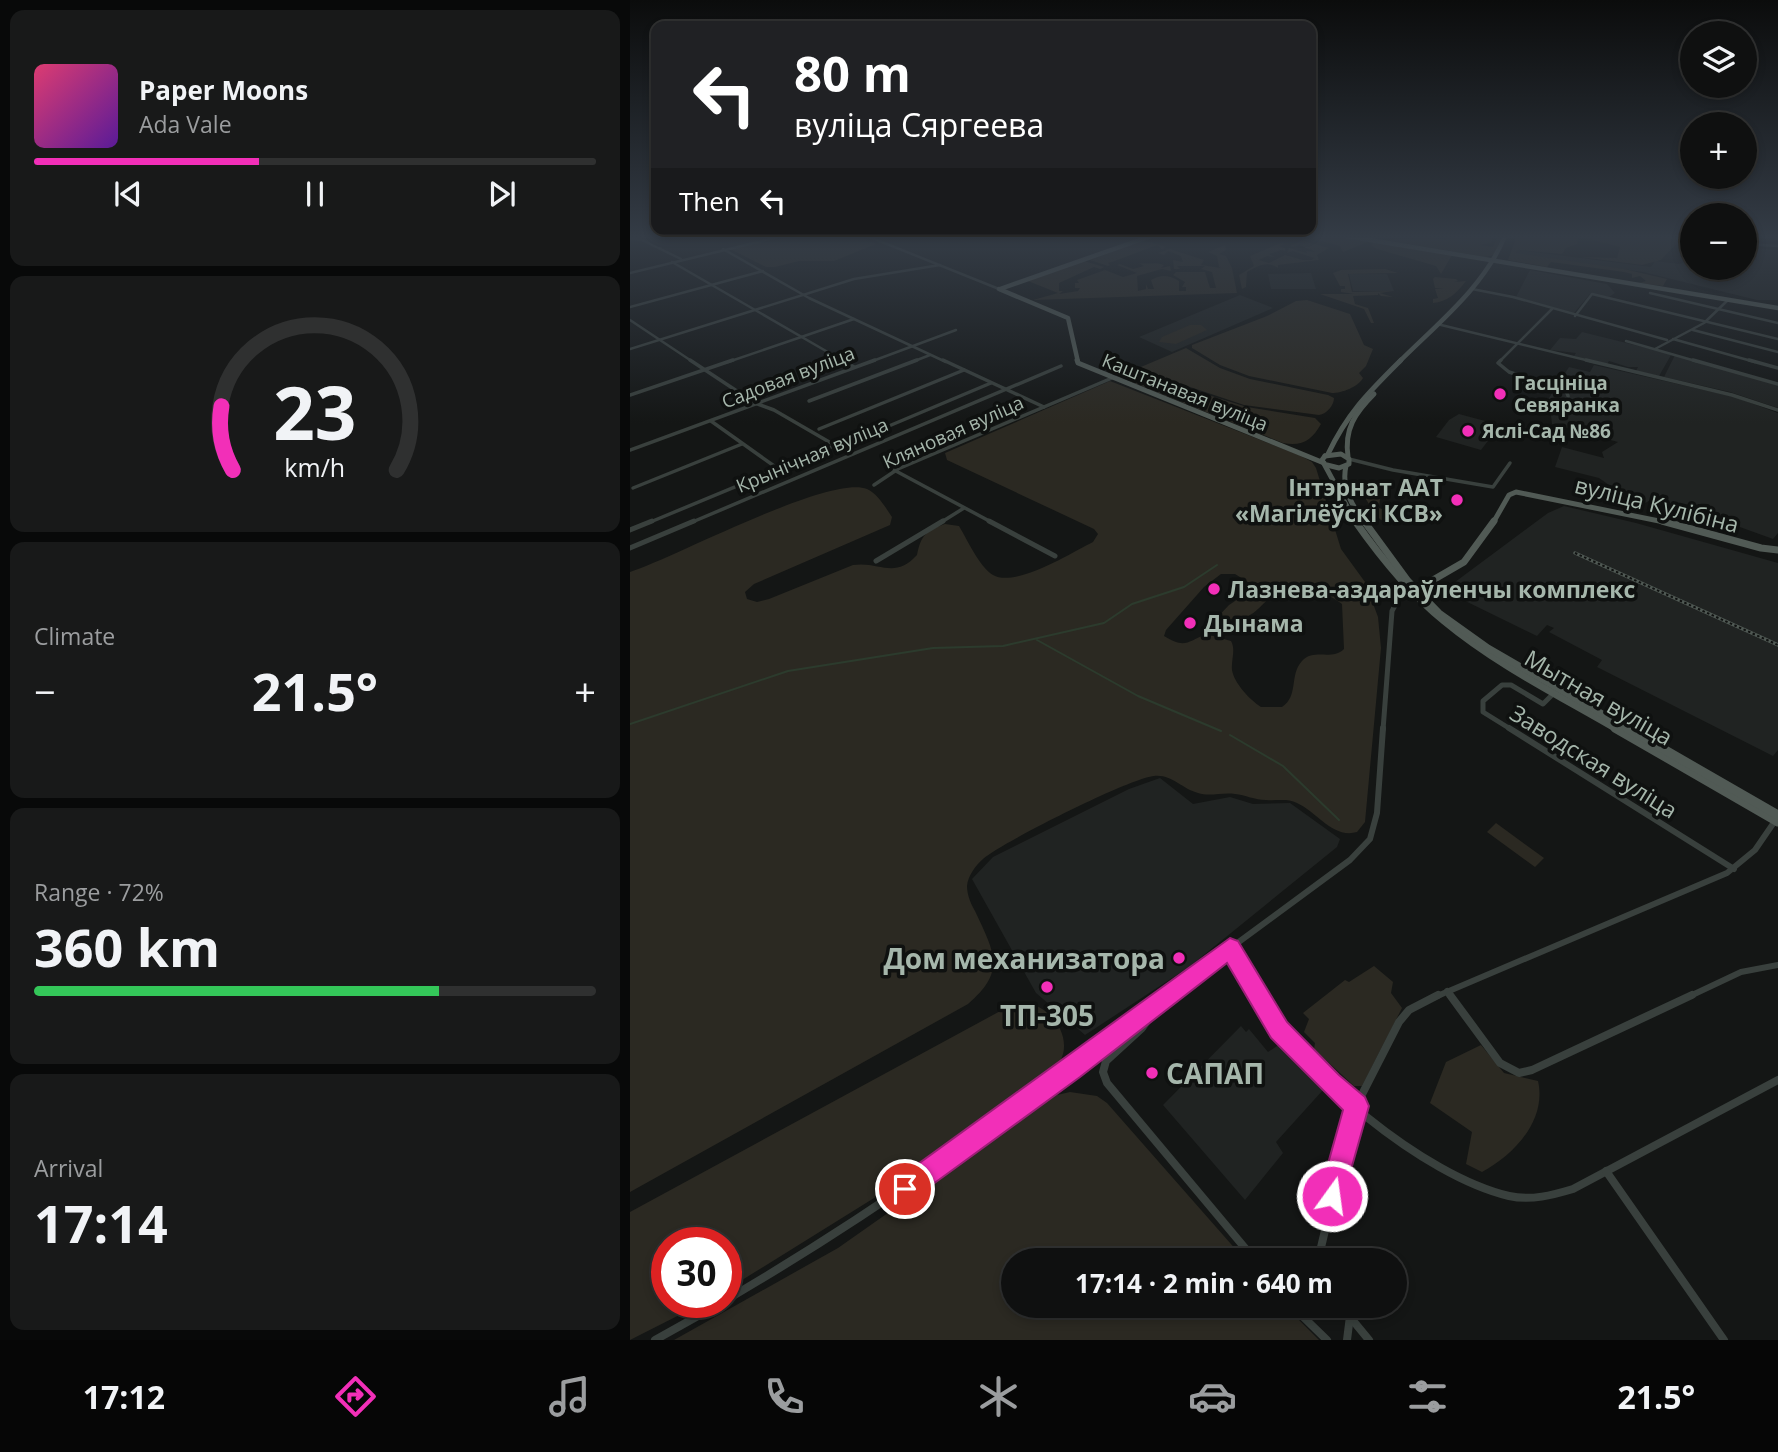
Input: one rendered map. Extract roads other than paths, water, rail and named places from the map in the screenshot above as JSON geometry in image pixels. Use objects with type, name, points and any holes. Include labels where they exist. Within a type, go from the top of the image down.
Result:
[{"type":"main road","name":"Каштанавая вуліца","points":[[1023,299],[1064,315],[1071,323],[1076,360],[1112,378],[1324,459]]},
{"type":"main road","points":[[1413,591],[1354,508],[1343,479],[1348,462],[1345,433],[1355,416],[1465,299]]},
{"type":"main road","points":[[1719,299],[1778,308]]},
{"type":"main road","points":[[1324,459],[1342,424],[1356,405],[1439,325]]},
{"type":"main road","points":[[1324,459],[1336,453],[1348,462]]},
{"type":"main road","points":[[1324,459],[1334,467],[1348,462]]},
{"type":"main road","points":[[1324,459],[1350,513],[1413,591]]},
{"type":"main road","name":"вуліца Кулібіна","points":[[1413,591],[1446,575],[1466,559],[1477,548],[1509,495],[1527,492],[1627,512],[1761,548],[1778,550]]},
{"type":"main road","name":"Мытная вуліца","points":[[1413,591],[1436,617],[1475,647],[1777,818]]},
{"type":"main road","name":"Мытная вуліца","points":[[1413,591],[1488,648],[1777,818]]},
{"type":"street","points":[[630,307],[663,299]]},
{"type":"street","points":[[737,299],[854,367]]},
{"type":"street","points":[[630,349],[788,299]]},
{"type":"street","points":[[812,299],[1044,407]]},
{"type":"street","points":[[1511,299],[1778,368]]},
{"type":"street","points":[[1575,316],[1588,299]]},
{"type":"street","points":[[1611,299],[1778,339]]},
{"type":"street","points":[[1673,299],[1778,323]]},
{"type":"street","points":[[1655,349],[1708,322],[1728,300]]},
{"type":"street","points":[[1688,302],[1721,310]]},
{"type":"street","points":[[1552,309],[1498,363],[1509,372],[1566,390],[1568,396]]},
{"type":"street","points":[[630,395],[854,319]]},
{"type":"street","points":[[630,320],[755,403],[770,407],[850,454]]},
{"type":"street","points":[[1439,325],[1732,395],[1778,410]]},
{"type":"street","name":"Садовая вуліца","points":[[630,450],[956,330]]},
{"type":"street","points":[[1691,330],[1778,352]]},
{"type":"street","points":[[1626,341],[1778,384]]},
{"type":"street","points":[[809,401],[930,355]]},
{"type":"street","name":"Крынічная вуліца","points":[[630,548],[1061,366]]},
{"type":"street","points":[[820,429],[964,370]]},
{"type":"street","name":"Кляновая вуліца","points":[[874,485],[894,470],[1112,378]]},
{"type":"street","points":[[632,528],[991,383]]},
{"type":"street","points":[[710,421],[777,468]]},
{"type":"street","points":[[630,441],[637,447]]},
{"type":"street","points":[[633,488],[743,444]]},
{"type":"street","points":[[1348,462],[1493,487],[1510,463]]},
{"type":"street","points":[[894,470],[1055,556]]},
{"type":"street","points":[[876,561],[964,508]]},
{"type":"street","points":[[742,1291],[841,1231],[946,1161],[1362,850],[1376,823],[1393,605],[1413,591]]},
{"type":"street","name":"Заводская вуліца","points":[[1554,693],[1543,704],[1511,685],[1502,685],[1483,701],[1483,712],[1731,871]]},
{"type":"street","points":[[1321,1248],[1347,1136],[1357,1106],[1404,1015],[1447,991],[1731,871],[1755,850],[1777,818]]},
{"type":"street","points":[[1230,948],[1279,1030],[1331,1083],[1357,1106],[1438,1164],[1475,1184],[1500,1193],[1524,1198],[1549,1196],[1573,1189],[1778,1080]]},
{"type":"street","points":[[1447,991],[1500,1063],[1519,1073],[1532,1070],[1596,1041],[1741,972],[1778,965]]},
{"type":"street","points":[[1161,999],[1136,1036],[1106,1061],[1104,1077],[1245,1248]]},
{"type":"street","points":[[1606,1171],[1724,1340]]},
{"type":"street","points":[[656,1340],[695,1318]]},
{"type":"street","points":[[1304,1318],[1327,1340]]},
{"type":"street","points":[[1348,1340],[1350,1318]]},
{"type":"street","points":[[1352,1318],[1369,1340]]},
{"type":"waterway","points":[[630,724],[788,671],[933,648],[1003,646],[1104,623],[1132,604],[1184,587],[1217,565]]},
{"type":"waterway","points":[[1037,640],[1138,696],[1221,731]]},
{"type":"waterway","points":[[1230,735],[1283,766],[1339,820]]},
{"type":"railway","points":[[1575,553],[1778,645]]},
{"type":"place","name":"Гасцініца Севяранка","points":[[1500,394]]},
{"type":"place","name":"Яслі-Сад №86","points":[[1468,431]]},
{"type":"place","name":"Інтэрнат ААТ «Магілёўскі КСВ»","points":[[1457,500]]},
{"type":"place","name":"Лазнева-аздараўленчы комплекс","points":[[1214,589]]},
{"type":"place","name":"Дынама","points":[[1190,623]]},
{"type":"place","name":"Дом механизатора","points":[[1179,958]]},
{"type":"place","name":"ТП-305","points":[[1047,987]]},
{"type":"place","name":"САПАП","points":[[1152,1073]]}]
